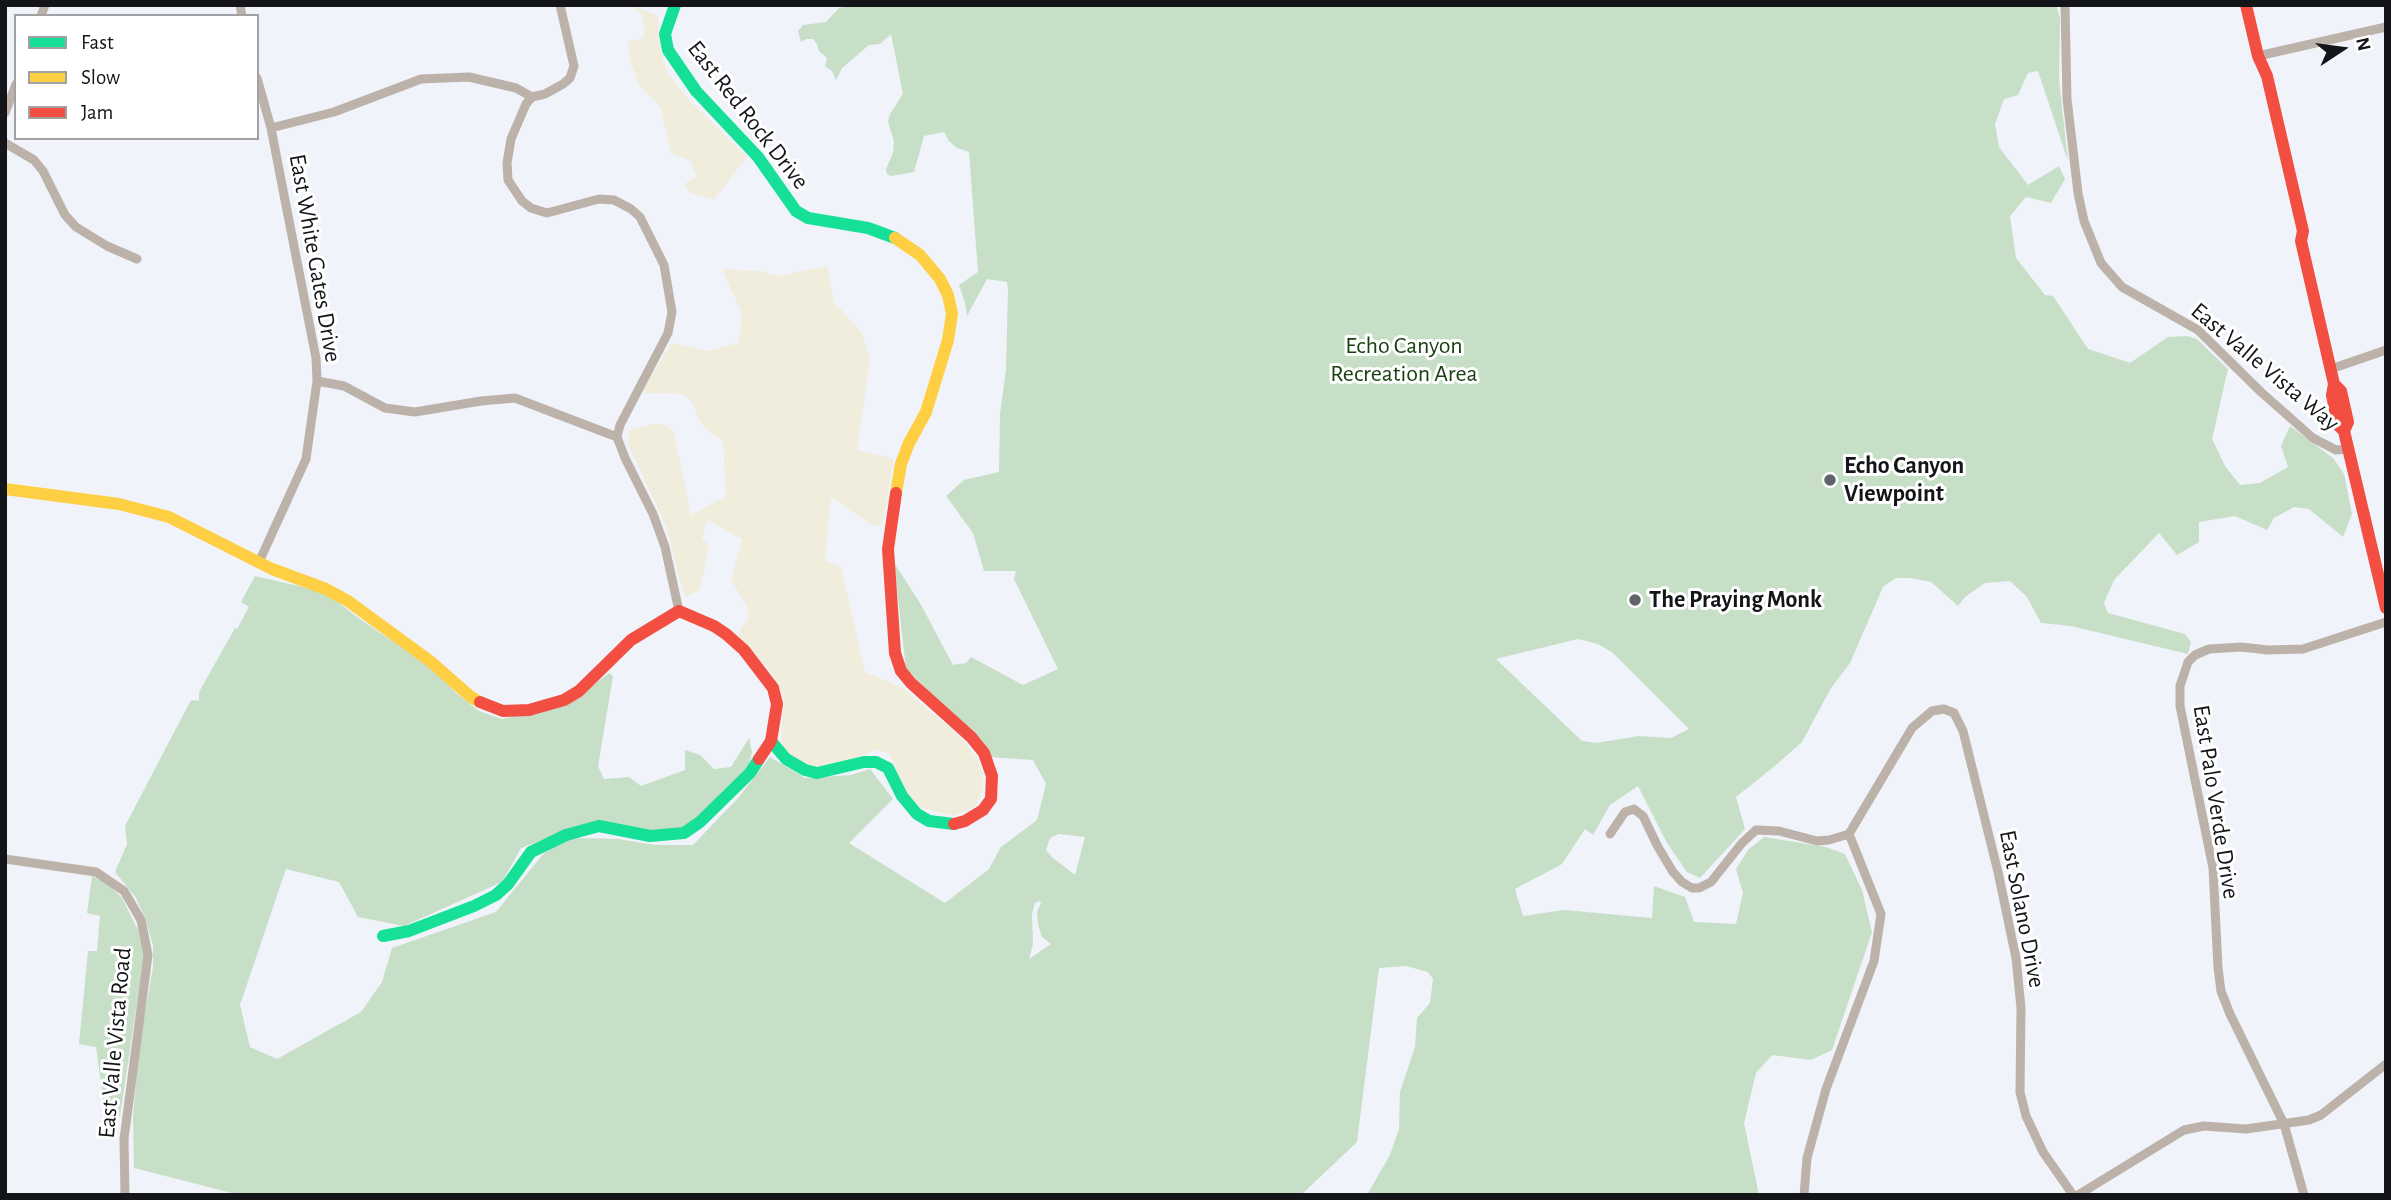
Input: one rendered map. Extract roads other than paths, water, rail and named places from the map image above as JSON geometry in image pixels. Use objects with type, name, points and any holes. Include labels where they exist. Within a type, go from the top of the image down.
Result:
[{"type":"street","points":[[560,5],[573,66],[570,78],[545,94],[532,97],[526,104],[511,139],[507,163],[508,180],[522,201],[531,208],[547,213],[599,199],[614,200],[631,209],[640,217],[664,265],[672,312],[668,333],[620,425],[617,437],[661,536],[679,611]]},
{"type":"street","name":"East Red Rock Drive","points":[[676,5],[665,34],[668,50],[696,91],[758,157],[796,211],[808,218],[890,234],[920,255],[940,279],[952,314],[948,340],[926,412],[909,443],[895,490],[888,550],[895,653],[901,671],[911,683],[971,737],[984,753],[992,776],[991,799],[983,810],[965,821],[953,824],[929,821],[917,814],[902,796],[888,768],[876,762],[864,762],[837,771],[817,773],[786,760],[771,741]]},
{"type":"street","name":"East Valle Vista Way","points":[[2065,5],[2066,90],[2078,193],[2084,221],[2101,263],[2122,287],[2198,330],[2313,438],[2336,450],[2348,449]]},
{"type":"street","points":[[2246,5],[2258,57],[2267,76],[2276,134],[2303,231],[2301,241],[2331,369],[2334,384],[2332,395],[2338,425],[2344,431],[2386,608]]},
{"type":"street","points":[[2258,57],[2386,27]]},
{"type":"street","points":[[271,128],[334,112],[421,79],[470,77],[516,88],[532,97]]},
{"type":"street","name":"East White Gates Drive","points":[[258,562],[306,459],[317,381],[316,358],[271,128],[259,85]]},
{"type":"street","points":[[5,113],[14,89]]},
{"type":"street","points":[[5,143],[34,160],[43,171],[65,215],[76,228],[136,259]]},
{"type":"street","points":[[2331,369],[2386,350]]},
{"type":"street","points":[[317,381],[344,386],[385,408],[415,412],[516,398],[617,437]]},
{"type":"street","points":[[5,489],[143,509],[169,517],[258,562],[326,589],[348,601],[430,661],[471,697],[502,711],[529,710],[564,700],[579,691],[631,640],[679,611]]},
{"type":"street","points":[[383,936],[408,931],[496,895],[508,884],[531,852],[566,835],[599,826],[650,836],[684,833],[700,822],[745,778],[771,741],[777,712],[776,695],[744,650],[720,630],[679,611]]},
{"type":"street","name":"East Palo Verde Drive","points":[[2304,1195],[2284,1124],[2221,991],[2213,868],[2180,706],[2182,676],[2188,662],[2195,655],[2209,649],[2303,649],[2386,622]]},
{"type":"street","name":"East Solano Drive","points":[[1849,834],[1912,728],[1932,711],[1944,709],[1954,713],[1963,731],[2016,958],[2021,1008],[2020,1092],[2026,1116],[2043,1152],[2075,1195]]},
{"type":"street","points":[[1610,834],[1625,812],[1634,808],[1643,816],[1674,872],[1682,882],[1692,888],[1699,888],[1711,882],[1756,830],[1779,831],[1817,841],[1849,834],[1881,914],[1874,961],[1826,1089],[1807,1158],[1804,1195]]},
{"type":"street","name":"East Valle Vista Road","points":[[5,859],[96,872],[124,891],[141,920],[148,955],[124,1139],[125,1195]]},
{"type":"street","points":[[2075,1195],[2184,1130],[2204,1126],[2246,1129],[2321,1115],[2386,1064]]},
{"type":"place","name":"Echo Canyon Viewpoint","points":[[1830,480]]},
{"type":"place","name":"The Praying Monk","points":[[1635,600]]},
{"type":"park label","name":"Echo Canyon Recreation Area","points":[[1404,360]]}]
